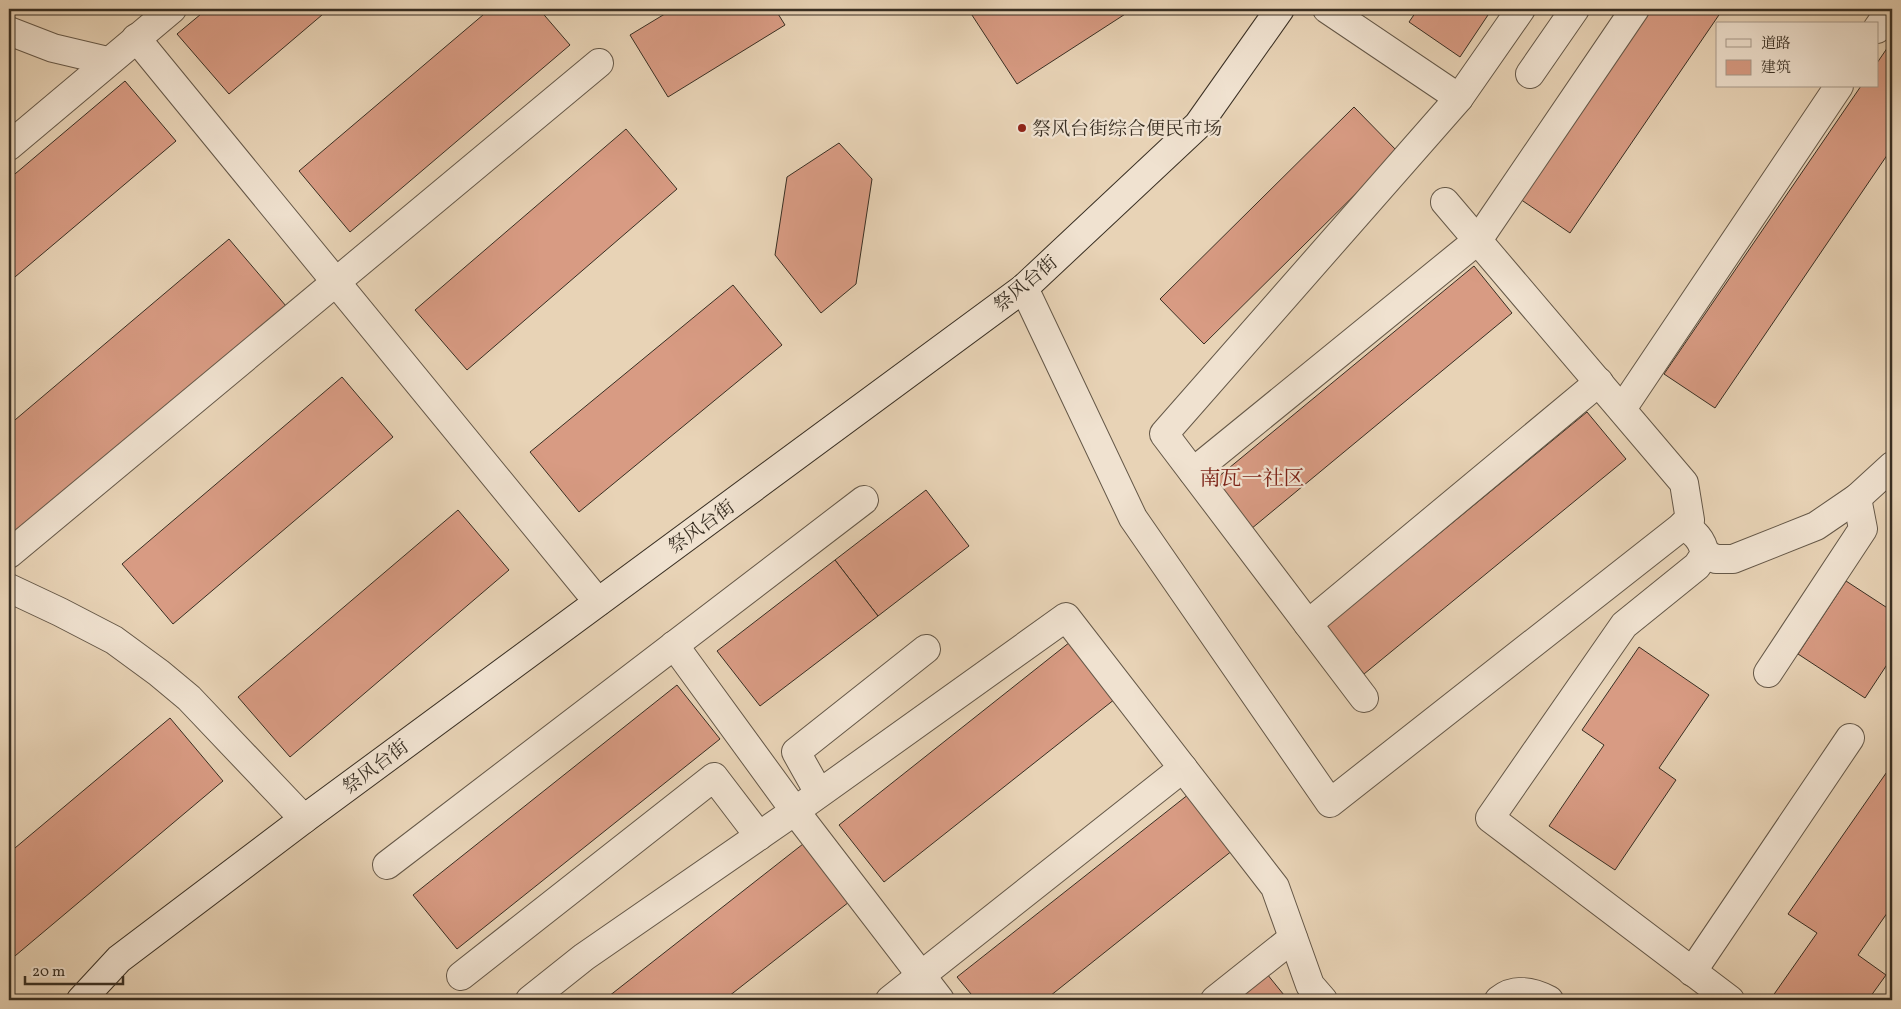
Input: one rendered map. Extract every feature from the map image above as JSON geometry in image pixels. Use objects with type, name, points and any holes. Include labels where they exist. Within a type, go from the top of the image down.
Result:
[{"type":"street","points":[[9,146],[172,9]]},
{"type":"street","name":"祭风台街","points":[[81,1000],[120,959],[304,819],[1024,288],[1198,125],[1280,9]]},
{"type":"street","points":[[1327,9],[1460,98]]},
{"type":"street","points":[[1364,698],[1164,434],[1460,98],[1521,9]]},
{"type":"street","points":[[1530,74],[1575,9]]},
{"type":"street","points":[[1193,472],[1478,240],[1635,9]]},
{"type":"street","points":[[1878,28],[1891,9]]},
{"type":"street","points":[[9,31],[53,48],[108,61]]},
{"type":"street","points":[[136,38],[598,602]]},
{"type":"street","points":[[9,554],[599,63]]},
{"type":"street","points":[[1622,409],[1838,88]]},
{"type":"street","points":[[1024,288],[1133,518],[1330,803],[1690,520],[1684,483],[1445,202]]},
{"type":"street","points":[[1308,624],[1599,382]]},
{"type":"street","points":[[1684,525],[1696,534],[1703,543],[1706,554],[1716,559],[1733,558],[1816,526],[1856,498],[1892,466]]},
{"type":"street","points":[[1768,672],[1863,529],[1856,498]]},
{"type":"street","points":[[387,865],[864,500]]},
{"type":"street","points":[[1706,554],[1697,566],[1624,625],[1490,818],[1730,1000]]},
{"type":"street","points":[[9,588],[114,640],[159,673],[189,698],[304,819]]},
{"type":"street","points":[[530,1000],[584,957],[795,811],[1066,617],[1275,887],[1310,985],[1323,1000]]},
{"type":"street","points":[[674,644],[795,811],[940,1000]]},
{"type":"street","points":[[819,793],[796,752],[926,649]]},
{"type":"street","points":[[1692,972],[1850,738]]},
{"type":"street","points":[[890,1000],[1183,768]]},
{"type":"street","points":[[460,976],[714,777],[759,836]]},
{"type":"street","points":[[1216,1000],[1294,938]]},
{"type":"street","points":[[1499,1000],[1507,994],[1531,992],[1549,1000]]},
{"type":"building","points":[[207,9],[329,9],[229,94],[177,34]]},
{"type":"building","points":[[490,9],[539,9],[570,45],[350,232],[299,171]]},
{"type":"building","points":[[673,9],[775,9],[785,25],[668,97],[630,35]]},
{"type":"building","points":[[968,9],[1133,9],[1017,84]]},
{"type":"building","points":[[1418,9],[1492,9],[1460,57],[1409,22]]},
{"type":"building","points":[[1650,9],[1723,9],[1570,233],[1520,199]]},
{"type":"building","points":[[1892,41],[1892,148],[1715,408],[1664,374],[1860,88],[1878,88],[1878,62]]},
{"type":"building","points":[[125,81],[176,141],[9,282],[9,179]]},
{"type":"building","points":[[1354,107],[1398,152],[1204,344],[1160,299]]},
{"type":"building","points":[[626,129],[677,189],[467,370],[415,310]]},
{"type":"building","points":[[839,143],[872,179],[856,284],[821,313],[775,255],[787,177]]},
{"type":"building","points":[[229,239],[286,306],[9,540],[9,425]]},
{"type":"building","points":[[1474,266],[1512,313],[1251,529],[1212,482]]},
{"type":"building","points":[[733,285],[782,345],[579,512],[530,452]]},
{"type":"building","points":[[342,377],[393,437],[173,624],[122,564]]},
{"type":"building","points":[[1587,412],[1626,459],[1364,674],[1326,627]]},
{"type":"building","points":[[926,490],[969,546],[878,616],[835,560]]},
{"type":"building","points":[[458,510],[509,570],[290,757],[238,697]]},
{"type":"building","points":[[835,560],[878,616],[760,706],[717,651]]},
{"type":"building","points":[[1846,581],[1892,611],[1892,657],[1865,698],[1798,654]]},
{"type":"building","points":[[1070,642],[1115,699],[884,882],[839,825]]},
{"type":"building","points":[[1639,647],[1709,695],[1659,768],[1676,780],[1615,870],[1549,826],[1604,745],[1582,730]]},
{"type":"building","points":[[677,685],[720,739],[457,949],[413,895]]},
{"type":"building","points":[[170,718],[223,781],[9,961],[9,853]]},
{"type":"building","points":[[1891,766],[1892,906],[1858,955],[1886,975],[1868,1000],[1770,1000],[1817,933],[1788,914]]},
{"type":"building","points":[[1189,794],[1233,850],[1045,1000],[976,1000],[957,977]]},
{"type":"building","points":[[803,844],[849,902],[724,1000],[604,1000]]},
{"type":"building","points":[[1267,974],[1288,1000],[1234,1000]]},
{"type":"place","name":"祭风台街综合便民市场","points":[[1022,128]]},
{"type":"district","name":"南瓦一社区","points":[[1252,478]]}]
